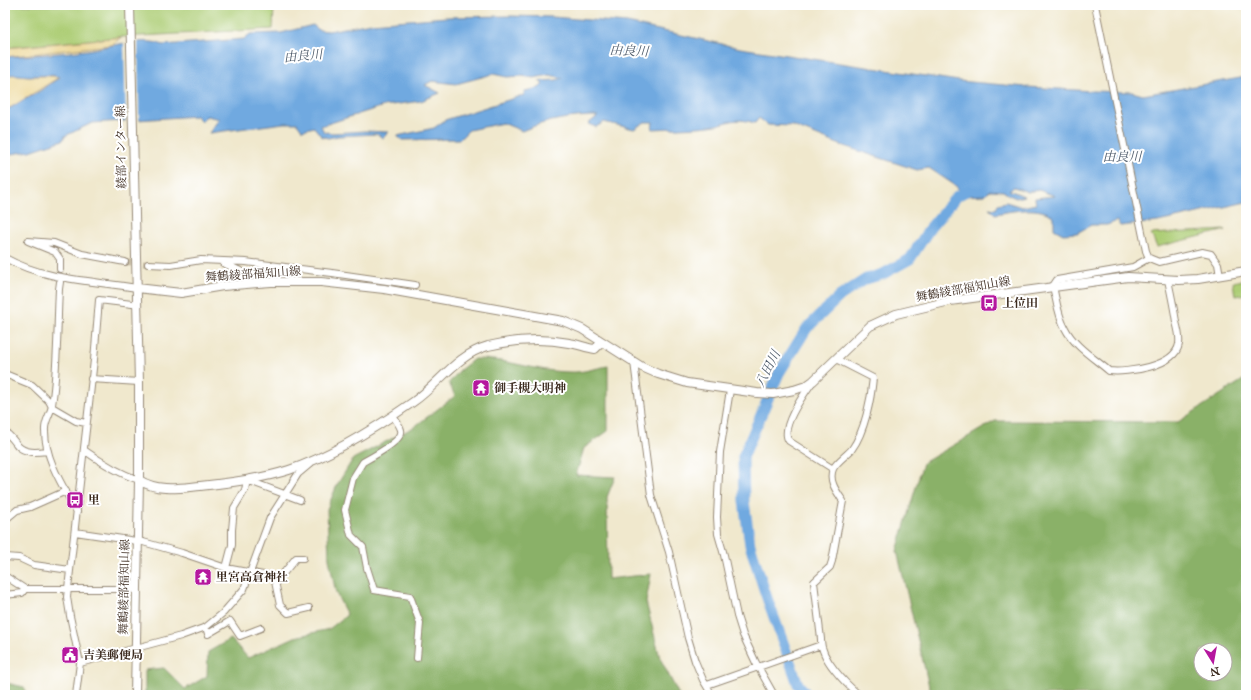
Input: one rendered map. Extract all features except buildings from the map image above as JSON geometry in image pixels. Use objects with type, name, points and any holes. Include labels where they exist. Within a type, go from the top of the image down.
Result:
[{"type":"main road","name":"綾部インター線","points":[[130,5],[137,288]]},
{"type":"main road","name":"舞鶴綾部福知山線","points":[[135,695],[139,480],[137,288],[181,293],[224,286],[271,282],[321,282],[384,289],[562,320],[582,329],[634,362],[658,374],[687,383],[744,392],[773,394],[785,393],[809,384],[870,326],[896,314],[950,301],[1053,286],[1128,277],[1168,280],[1198,279],[1246,271]]},
{"type":"main road","points":[[139,480],[147,485],[160,488],[179,488],[247,480],[278,473],[316,460],[371,430],[415,401],[462,359],[487,347],[517,342],[544,340],[570,343],[588,349],[595,349],[602,342]]},
{"type":"street","points":[[1095,5],[1146,251],[1149,258],[1159,262],[1202,252],[1211,254],[1218,264],[1220,276]]},
{"type":"street","points":[[60,269],[60,259],[56,252],[28,241],[54,244],[82,254],[125,262]]},
{"type":"street","points":[[5,258],[34,271],[94,283],[137,288]]},
{"type":"street","points":[[1149,258],[1132,267],[1058,280],[1053,286],[1062,322],[1076,343],[1109,371],[1120,372],[1143,368],[1166,360],[1174,353],[1179,344],[1168,280]]},
{"type":"street","points":[[148,264],[171,265],[201,260],[253,263],[415,285]]},
{"type":"street","points":[[219,261],[247,274],[262,275],[271,282]]},
{"type":"street","points":[[60,282],[58,289],[56,360],[52,407],[46,422],[45,431],[48,451],[52,464],[77,512]]},
{"type":"street","points":[[76,695],[80,663],[67,597],[99,300],[132,304]]},
{"type":"street","points":[[836,359],[873,378],[871,397],[857,440],[852,448],[833,469],[833,485],[843,501],[830,567],[814,582],[821,645],[835,670],[846,684],[859,695]]},
{"type":"street","points":[[634,362],[651,495],[669,552],[688,638],[695,661],[706,686],[712,695]]},
{"type":"street","points":[[5,374],[32,385],[49,401],[52,407],[76,421],[86,422]]},
{"type":"street","points":[[91,378],[138,382]]},
{"type":"street","points":[[809,384],[796,407],[788,428],[787,439],[833,469]]},
{"type":"street","points":[[730,390],[720,452],[717,517],[718,534],[737,616],[743,635],[774,695]]},
{"type":"street","points":[[393,416],[401,429],[401,434],[396,441],[363,462],[353,478],[345,510],[350,534],[363,547],[367,568],[374,590],[410,596],[420,623],[417,658]]},
{"type":"street","points":[[5,432],[12,437],[19,447],[26,452],[48,451]]},
{"type":"street","points":[[84,450],[102,463],[123,475],[139,480]]},
{"type":"street","points":[[80,663],[135,649],[206,627],[223,613],[244,589],[270,518],[298,474],[316,460]]},
{"type":"street","points":[[226,568],[232,545],[234,508],[245,490],[247,480],[300,500]]},
{"type":"street","points":[[5,520],[17,510],[30,507],[66,491]]},
{"type":"street","points":[[75,532],[137,542],[182,553],[226,568],[274,577],[282,575],[296,558],[303,558]]},
{"type":"street","points":[[5,557],[19,558],[34,565],[70,570]]},
{"type":"street","points":[[5,576],[25,589],[136,589]]},
{"type":"street","points":[[274,577],[280,605],[288,613],[309,608]]},
{"type":"street","points":[[5,595],[22,593],[25,589]]},
{"type":"street","points":[[206,627],[208,634],[230,621],[240,636],[261,628]]},
{"type":"street","points":[[707,686],[821,645]]},
{"type":"green space","points":[[5,5],[274,5],[273,29],[121,37],[5,48]]},
{"type":"green space","points":[[1226,230],[1157,247],[1151,234]]},
{"type":"green space","points":[[1246,279],[1246,294],[1235,296],[1233,282]]},
{"type":"green space","points":[[474,359],[486,359],[545,370],[574,372],[608,366],[608,431],[584,448],[576,475],[615,477],[607,497],[608,579],[651,574],[646,602],[660,658],[679,695],[145,695],[145,670],[164,668],[185,689],[207,676],[208,652],[231,639],[248,658],[295,637],[329,629],[347,615],[336,593],[329,559],[327,509],[337,485],[353,459],[414,427],[455,396],[449,383],[460,370]]},
{"type":"green space","points":[[1246,378],[1246,695],[931,695],[897,551],[923,463],[995,421],[1178,422]]},
{"type":"green space","points":[[5,680],[6,683],[24,687],[28,695],[5,695]]},
{"type":"sand","points":[[121,37],[112,45],[5,57],[5,48]]},
{"type":"sand","points":[[12,74],[31,76],[61,76],[10,108],[5,109],[5,76]]},
{"type":"water","name":"由良川","points":[[447,17],[552,17],[627,23],[740,48],[959,81],[1027,87],[1132,92],[1143,95],[1246,77],[1246,202],[1158,222],[1120,226],[1117,221],[1107,225],[1091,225],[1077,233],[1063,234],[1054,229],[1054,217],[1048,213],[1026,210],[995,214],[989,208],[996,209],[998,204],[1006,202],[1022,207],[1036,204],[1035,198],[1055,196],[1039,190],[1028,192],[1014,187],[1009,190],[1024,196],[1016,198],[1003,191],[990,190],[985,195],[963,196],[956,186],[929,168],[917,170],[838,144],[793,126],[768,125],[759,118],[755,123],[736,120],[716,125],[688,128],[652,129],[653,122],[645,122],[634,129],[604,122],[596,127],[588,124],[598,116],[588,116],[550,121],[522,131],[503,123],[469,130],[460,139],[402,140],[397,136],[434,128],[445,120],[524,95],[525,91],[539,88],[543,84],[539,81],[563,78],[549,75],[534,78],[522,76],[507,77],[493,74],[456,84],[432,81],[425,85],[440,93],[421,101],[384,106],[321,126],[324,132],[333,133],[365,131],[389,132],[383,138],[377,134],[328,138],[321,136],[314,127],[302,130],[297,123],[284,123],[209,133],[219,119],[207,116],[201,121],[196,116],[92,123],[65,136],[63,140],[30,151],[5,155],[5,109],[10,108],[40,91],[60,77],[48,75],[5,76],[5,57],[88,50],[136,42],[163,45],[244,39],[250,34],[281,33],[313,25],[319,30],[329,31],[371,23]]},
{"type":"pier","points":[[138,41],[139,121],[126,122],[124,42]]},
{"type":"waterway","name":"八田川","points":[[807,695],[798,684],[750,545],[744,501],[743,457],[779,373],[807,328],[840,296],[866,279],[883,274],[910,259],[930,228],[957,196],[974,187]]},
{"type":"tunnel","points":[[125,262],[148,264]]},
{"type":"place","name":"上位田","points":[[989,303]]},
{"type":"place","name":"御手槻大明神","points":[[481,388]]},
{"type":"place","name":"里","points":[[75,500]]},
{"type":"place","name":"里宮高倉神社","points":[[203,577]]},
{"type":"place","name":"吉美郵便局","points":[[70,655]]}]
